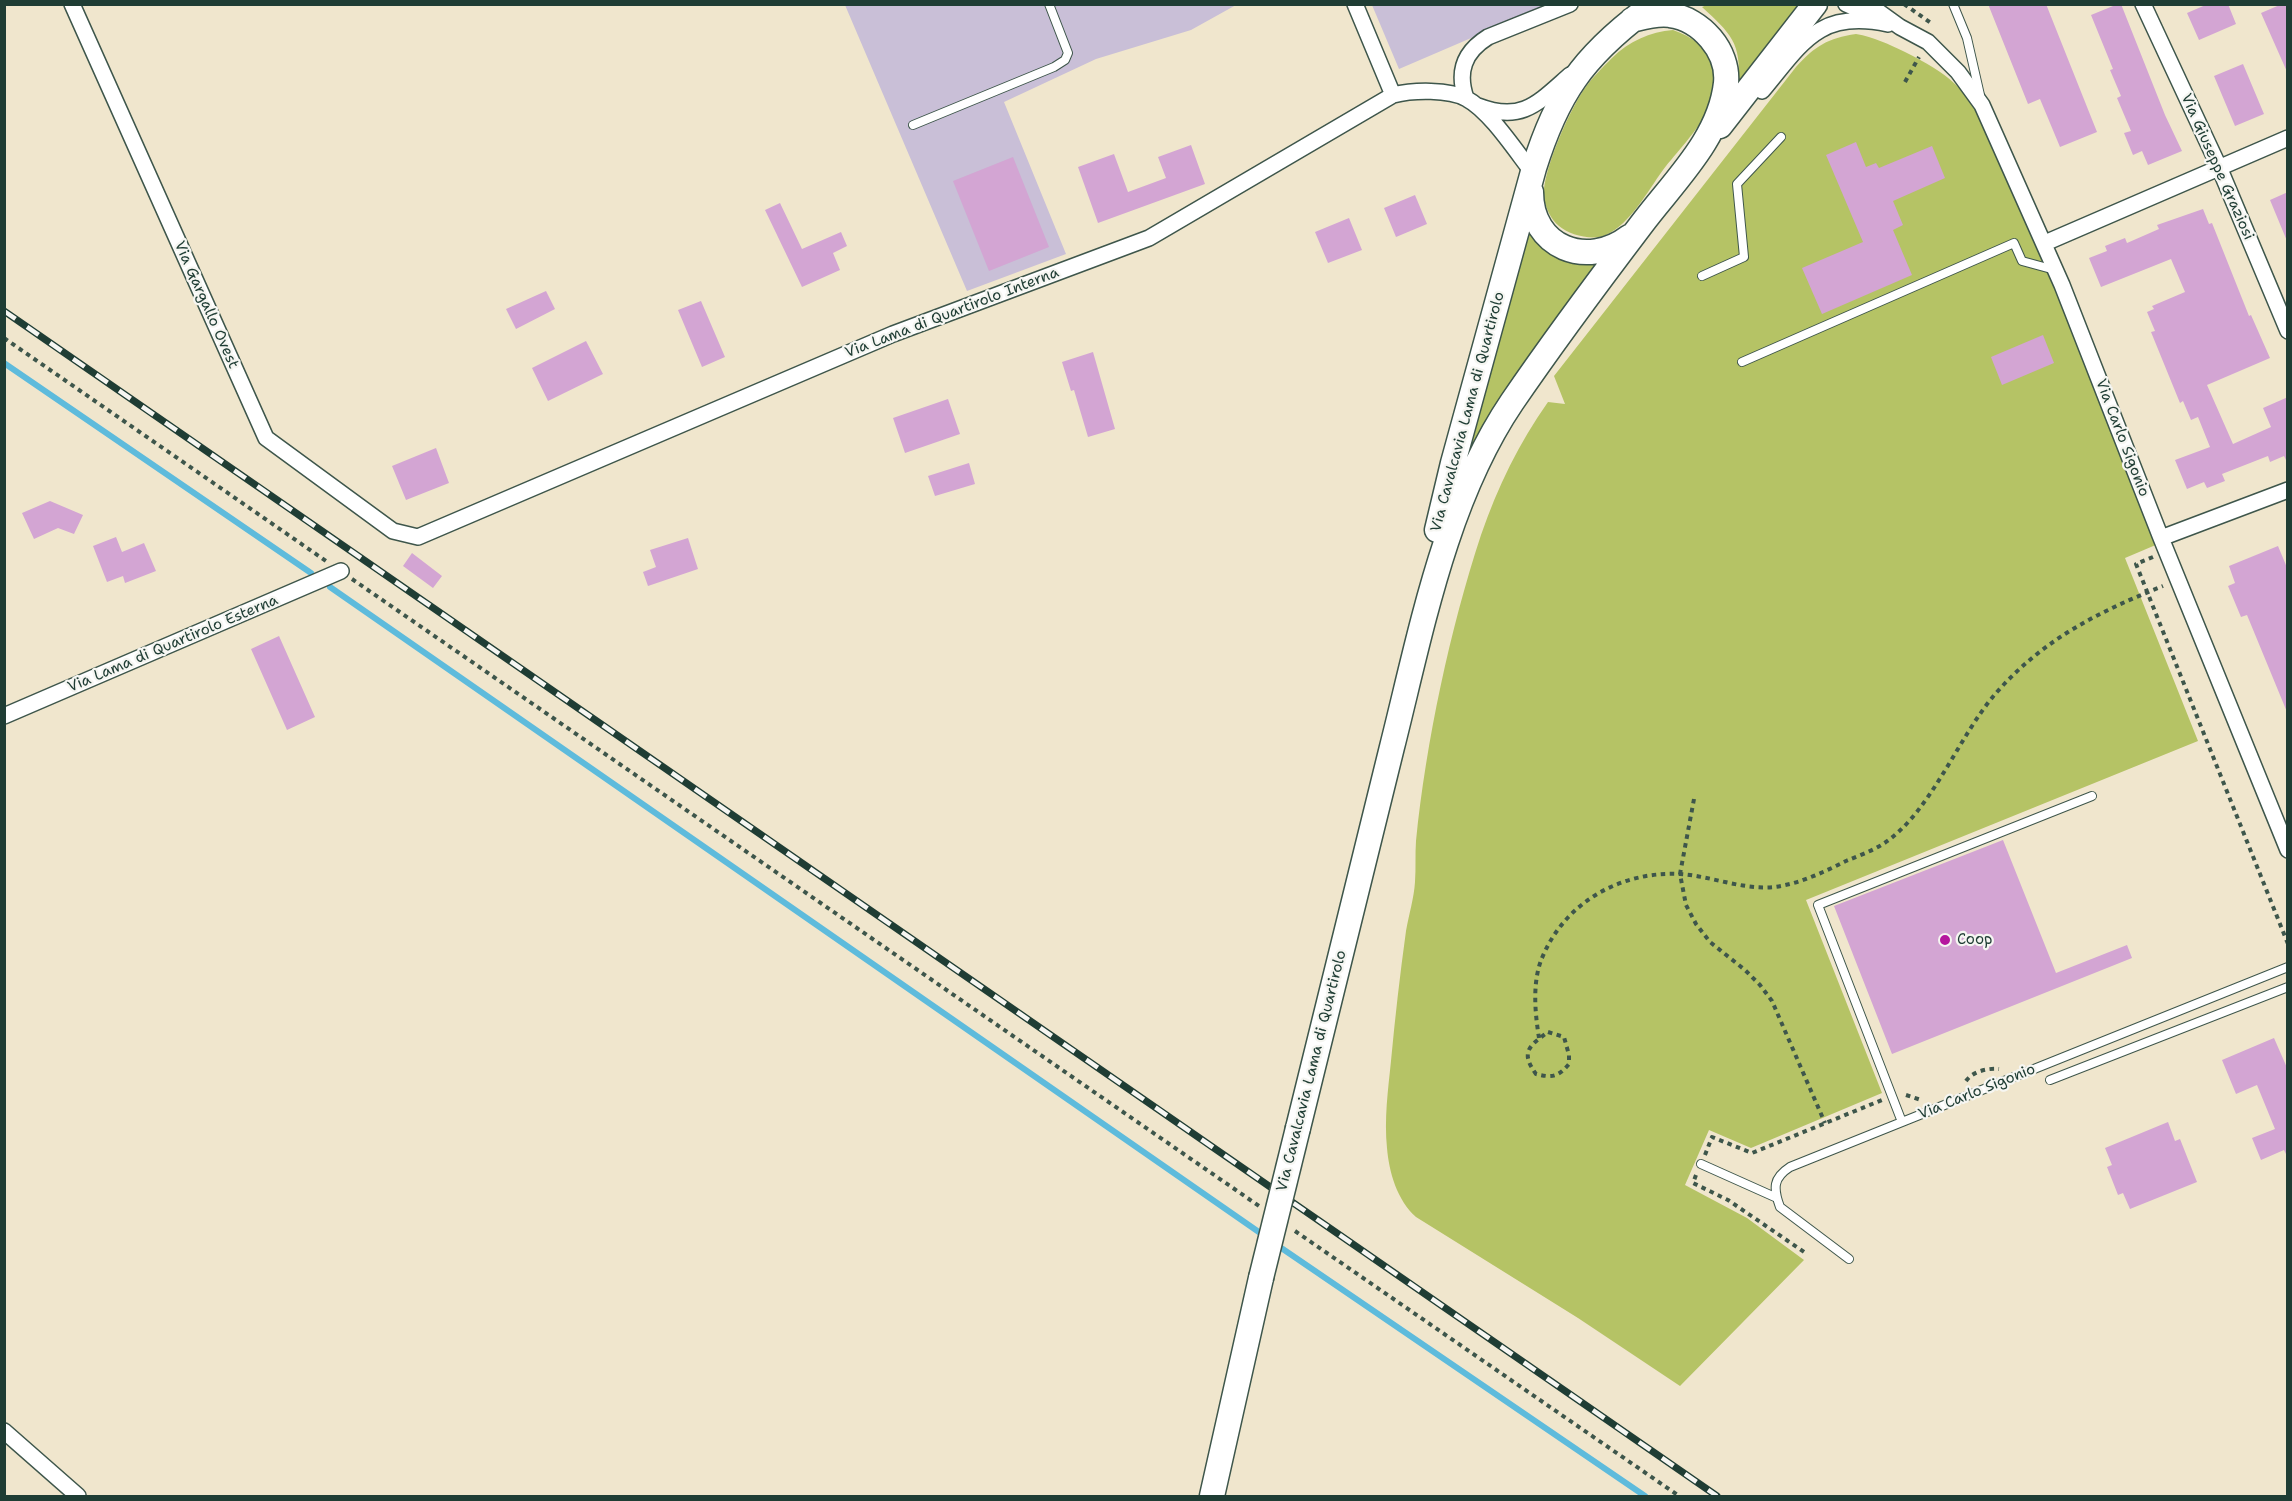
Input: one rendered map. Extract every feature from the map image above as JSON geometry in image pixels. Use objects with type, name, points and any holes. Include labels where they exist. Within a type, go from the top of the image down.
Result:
[{"type":"main road","points":[[1632,20],[1653,4]]},
{"type":"main road","points":[[1706,143],[1815,4]]},
{"type":"main road","name":"Via Cavalcavia Lama di Quartirolo","points":[[1212,1497],[1261,1278],[1417,647],[1451,525],[1479,460],[1510,405],[1641,224],[1706,143],[1725,90],[1726,75],[1718,51],[1709,36],[1699,27],[1675,16],[1658,15],[1632,20],[1615,33],[1588,60],[1566,90],[1555,112],[1532,177],[1453,463],[1425,580],[1417,647]]},
{"type":"main road","name":"Via Cavalcavia Lama di Quartirolo","points":[[1532,177],[1531,201],[1534,219],[1546,235],[1565,247],[1590,253],[1605,251],[1621,243],[1641,224]]},
{"type":"street","name":"Via Gargallo Ovest","points":[[72,4],[266,438],[393,531],[418,537]]},
{"type":"street","points":[[1355,4],[1393,95]]},
{"type":"street","points":[[1532,177],[1502,132],[1471,101],[1461,83],[1463,70],[1467,59],[1478,44],[1570,4]]},
{"type":"street","points":[[1632,20],[1677,4]]},
{"type":"street","points":[[1846,4],[1900,27]]},
{"type":"street","points":[[1868,4],[1900,27]]},
{"type":"street","name":"Via Giuseppe Graziosi","points":[[2143,4],[2218,167],[2288,331]]},
{"type":"street","points":[[1706,143],[1738,118],[1808,37],[1822,28],[1850,19],[1871,20],[1900,27]]},
{"type":"street","name":"Via Carlo Sigonio","points":[[1900,27],[1928,42],[1958,72],[1982,105],[2045,243],[2288,850]]},
{"type":"street","name":"Via Lama di Quartirolo Interna","points":[[418,537],[893,334],[1149,238],[1393,95],[1427,91],[1471,101],[1499,113],[1512,114],[1543,99],[1588,60]]},
{"type":"street","points":[[2045,243],[2288,138]]},
{"type":"street","points":[[2164,545],[2288,490]]},
{"type":"street","name":"Via Lama di Quartirolo Esterna","points":[[4,716],[340,571]]},
{"type":"street","points":[[4,1431],[78,1497]]},
{"type":"lane","points":[[913,125],[1054,67],[1065,60],[1068,53],[1048,4]]},
{"type":"lane","points":[[1953,4],[1966,38],[1982,105]]},
{"type":"lane","points":[[1702,276],[1744,257],[1737,184],[1781,137]]},
{"type":"lane","points":[[1742,362],[1782,342],[2014,243],[2022,261],[2056,271]]},
{"type":"lane","points":[[1902,1122],[1818,905],[2092,796]]},
{"type":"lane","name":"Via Carlo Sigonio","points":[[1777,1198],[1776,1184],[1780,1173],[1790,1167],[2288,967]]},
{"type":"lane","name":"Via Carlo Sigonio","points":[[2050,1080],[2288,987]]},
{"type":"lane","points":[[1701,1164],[1777,1198],[1780,1207],[1850,1259]]},
{"type":"path","points":[[1904,4],[1938,28]]},
{"type":"path","points":[[1905,82],[1919,56]]},
{"type":"path","points":[[4,338],[1266,1211]]},
{"type":"path","points":[[2164,545],[2136,564],[2287,943]]},
{"type":"path","points":[[1539,1038],[1548,1032],[1564,1037],[1569,1064],[1560,1074],[1550,1078],[1536,1074],[1526,1058],[1527,1052],[1539,1038],[1535,1013],[1541,959],[1556,931],[1580,905],[1610,886],[1643,876],[1680,874],[1744,886],[1773,887],[1799,881],[1884,844],[1909,821],[1996,693],[2028,660],[2071,628],[2108,608],[2178,580]]},
{"type":"path","points":[[1694,799],[1680,874],[1686,905],[1696,924],[1710,942],[1753,977],[1772,1001],[1825,1123]]},
{"type":"path","points":[[1285,1224],[1679,1497]]},
{"type":"shaded area","points":[[845,5],[1236,5],[1191,30],[1096,59],[1004,102],[1066,254],[967,291]]},
{"type":"shaded area","points":[[1372,5],[1548,5],[1399,69]]},
{"type":"green space","points":[[1709,4],[1804,5],[1744,84],[1738,83],[1738,58],[1732,40],[1720,24],[1702,7]]},
{"type":"green space","points":[[1673,30],[1698,43],[1712,62],[1716,85],[1707,112],[1631,215],[1615,230],[1601,237],[1595,237],[1581,236],[1563,229],[1554,221],[1548,210],[1544,199],[1544,188],[1558,142],[1579,98],[1588,84],[1625,47],[1648,35]]},
{"type":"green space","points":[[1856,34],[1893,46],[1933,67],[1963,92],[1990,130],[2158,544],[2125,558],[2198,741],[1806,900],[1882,1093],[1751,1148],[1709,1130],[1685,1185],[1747,1218],[1804,1260],[1680,1386],[1578,1318],[1416,1217],[1399,1194],[1388,1157],[1387,1104],[1406,931],[1414,888],[1420,803],[1449,647],[1481,535],[1510,466],[1537,417],[1548,402],[1565,404],[1554,376],[1796,67],[1823,44]]},
{"type":"green space","points":[[1527,231],[1554,254],[1562,257],[1605,260],[1461,467]]},
{"type":"building","points":[[1988,4],[2046,4],[2097,132],[2060,147],[2040,99],[2028,104]]},
{"type":"building","points":[[2121,4],[2165,115],[2182,151],[2148,165],[2142,151],[2133,155],[2124,133],[2131,131],[2117,98],[2121,96],[2110,70],[2113,69],[2091,15]]},
{"type":"building","points":[[2208,4],[2228,4],[2236,24],[2199,40],[2187,13]]},
{"type":"building","points":[[2282,4],[2288,4],[2288,74],[2261,13]]},
{"type":"building","points":[[2243,64],[2264,114],[2235,126],[2214,76]]},
{"type":"building","points":[[1856,142],[1866,167],[1876,163],[1879,168],[1932,146],[1945,178],[1893,201],[1903,225],[1893,230],[1912,275],[1822,314],[1802,268],[1863,242],[1826,155]]},
{"type":"building","points":[[1191,145],[1205,184],[1098,223],[1078,167],[1114,154],[1128,192],[1166,178],[1158,157]]},
{"type":"building","points":[[1013,157],[1049,247],[989,271],[953,181]]},
{"type":"building","points":[[2288,192],[2288,241],[2287,241],[2270,200]]},
{"type":"building","points":[[1415,195],[1427,224],[1396,237],[1384,208]]},
{"type":"building","points":[[780,203],[802,249],[841,232],[847,246],[833,253],[840,270],[802,287],[765,210]]},
{"type":"building","points":[[2203,209],[2209,224],[2212,223],[2249,316],[2251,315],[2270,358],[2207,385],[2233,444],[2271,427],[2263,408],[2288,397],[2288,464],[2284,456],[2270,462],[2268,456],[2222,474],[2225,481],[2207,488],[2204,482],[2187,489],[2175,460],[2210,447],[2198,417],[2191,420],[2183,401],[2180,403],[2151,332],[2155,331],[2147,312],[2154,309],[2152,306],[2185,292],[2171,259],[2101,287],[2089,258],[2107,251],[2105,246],[2125,238],[2127,243],[2159,229],[2157,225]]},
{"type":"building","points":[[1349,218],[1362,250],[1328,263],[1315,232]]},
{"type":"building","points":[[546,291],[555,309],[516,329],[506,309]]},
{"type":"building","points":[[701,301],[725,357],[702,367],[678,310]]},
{"type":"building","points":[[2043,335],[2054,363],[2002,385],[1991,357]]},
{"type":"building","points":[[586,341],[603,374],[548,401],[532,368]]},
{"type":"building","points":[[1093,352],[1115,429],[1088,437],[1074,390],[1071,391],[1062,362]]},
{"type":"building","points":[[948,399],[960,434],[905,453],[893,418]]},
{"type":"building","points":[[436,448],[449,483],[406,500],[392,466]]},
{"type":"building","points":[[969,463],[975,484],[935,496],[928,476]]},
{"type":"building","points":[[50,501],[83,515],[74,534],[58,528],[34,539],[22,513]]},
{"type":"building","points":[[116,537],[122,552],[144,543],[156,571],[125,583],[123,576],[107,582],[93,546]]},
{"type":"building","points":[[688,538],[698,569],[648,586],[643,572],[656,567],[650,550]]},
{"type":"building","points":[[2278,546],[2288,570],[2287,712],[2247,615],[2241,617],[2228,586],[2235,583],[2229,566]]},
{"type":"building","points":[[412,553],[442,576],[433,588],[403,566]]},
{"type":"building","points":[[279,636],[315,717],[287,730],[251,649]]},
{"type":"building","name":"Coop","points":[[2003,840],[2056,973],[2127,945],[2132,958],[1892,1054],[1834,906]]},
{"type":"building","points":[[2274,1038],[2288,1070],[2288,1158],[2284,1150],[2261,1160],[2252,1138],[2275,1129],[2257,1085],[2236,1094],[2222,1060]]},
{"type":"building","points":[[2168,1122],[2175,1141],[2180,1139],[2197,1182],[2130,1209],[2123,1193],[2118,1195],[2107,1167],[2112,1165],[2105,1148]]},
{"type":"waterway","points":[[4,363],[311,573]]},
{"type":"waterway","points":[[330,587],[1266,1237]]},
{"type":"waterway","points":[[1274,1243],[1645,1496]]},
{"type":"railway","points":[[4,311],[1717,1496]]},
{"type":"place","name":"Coop","points":[[1945,940]]}]
